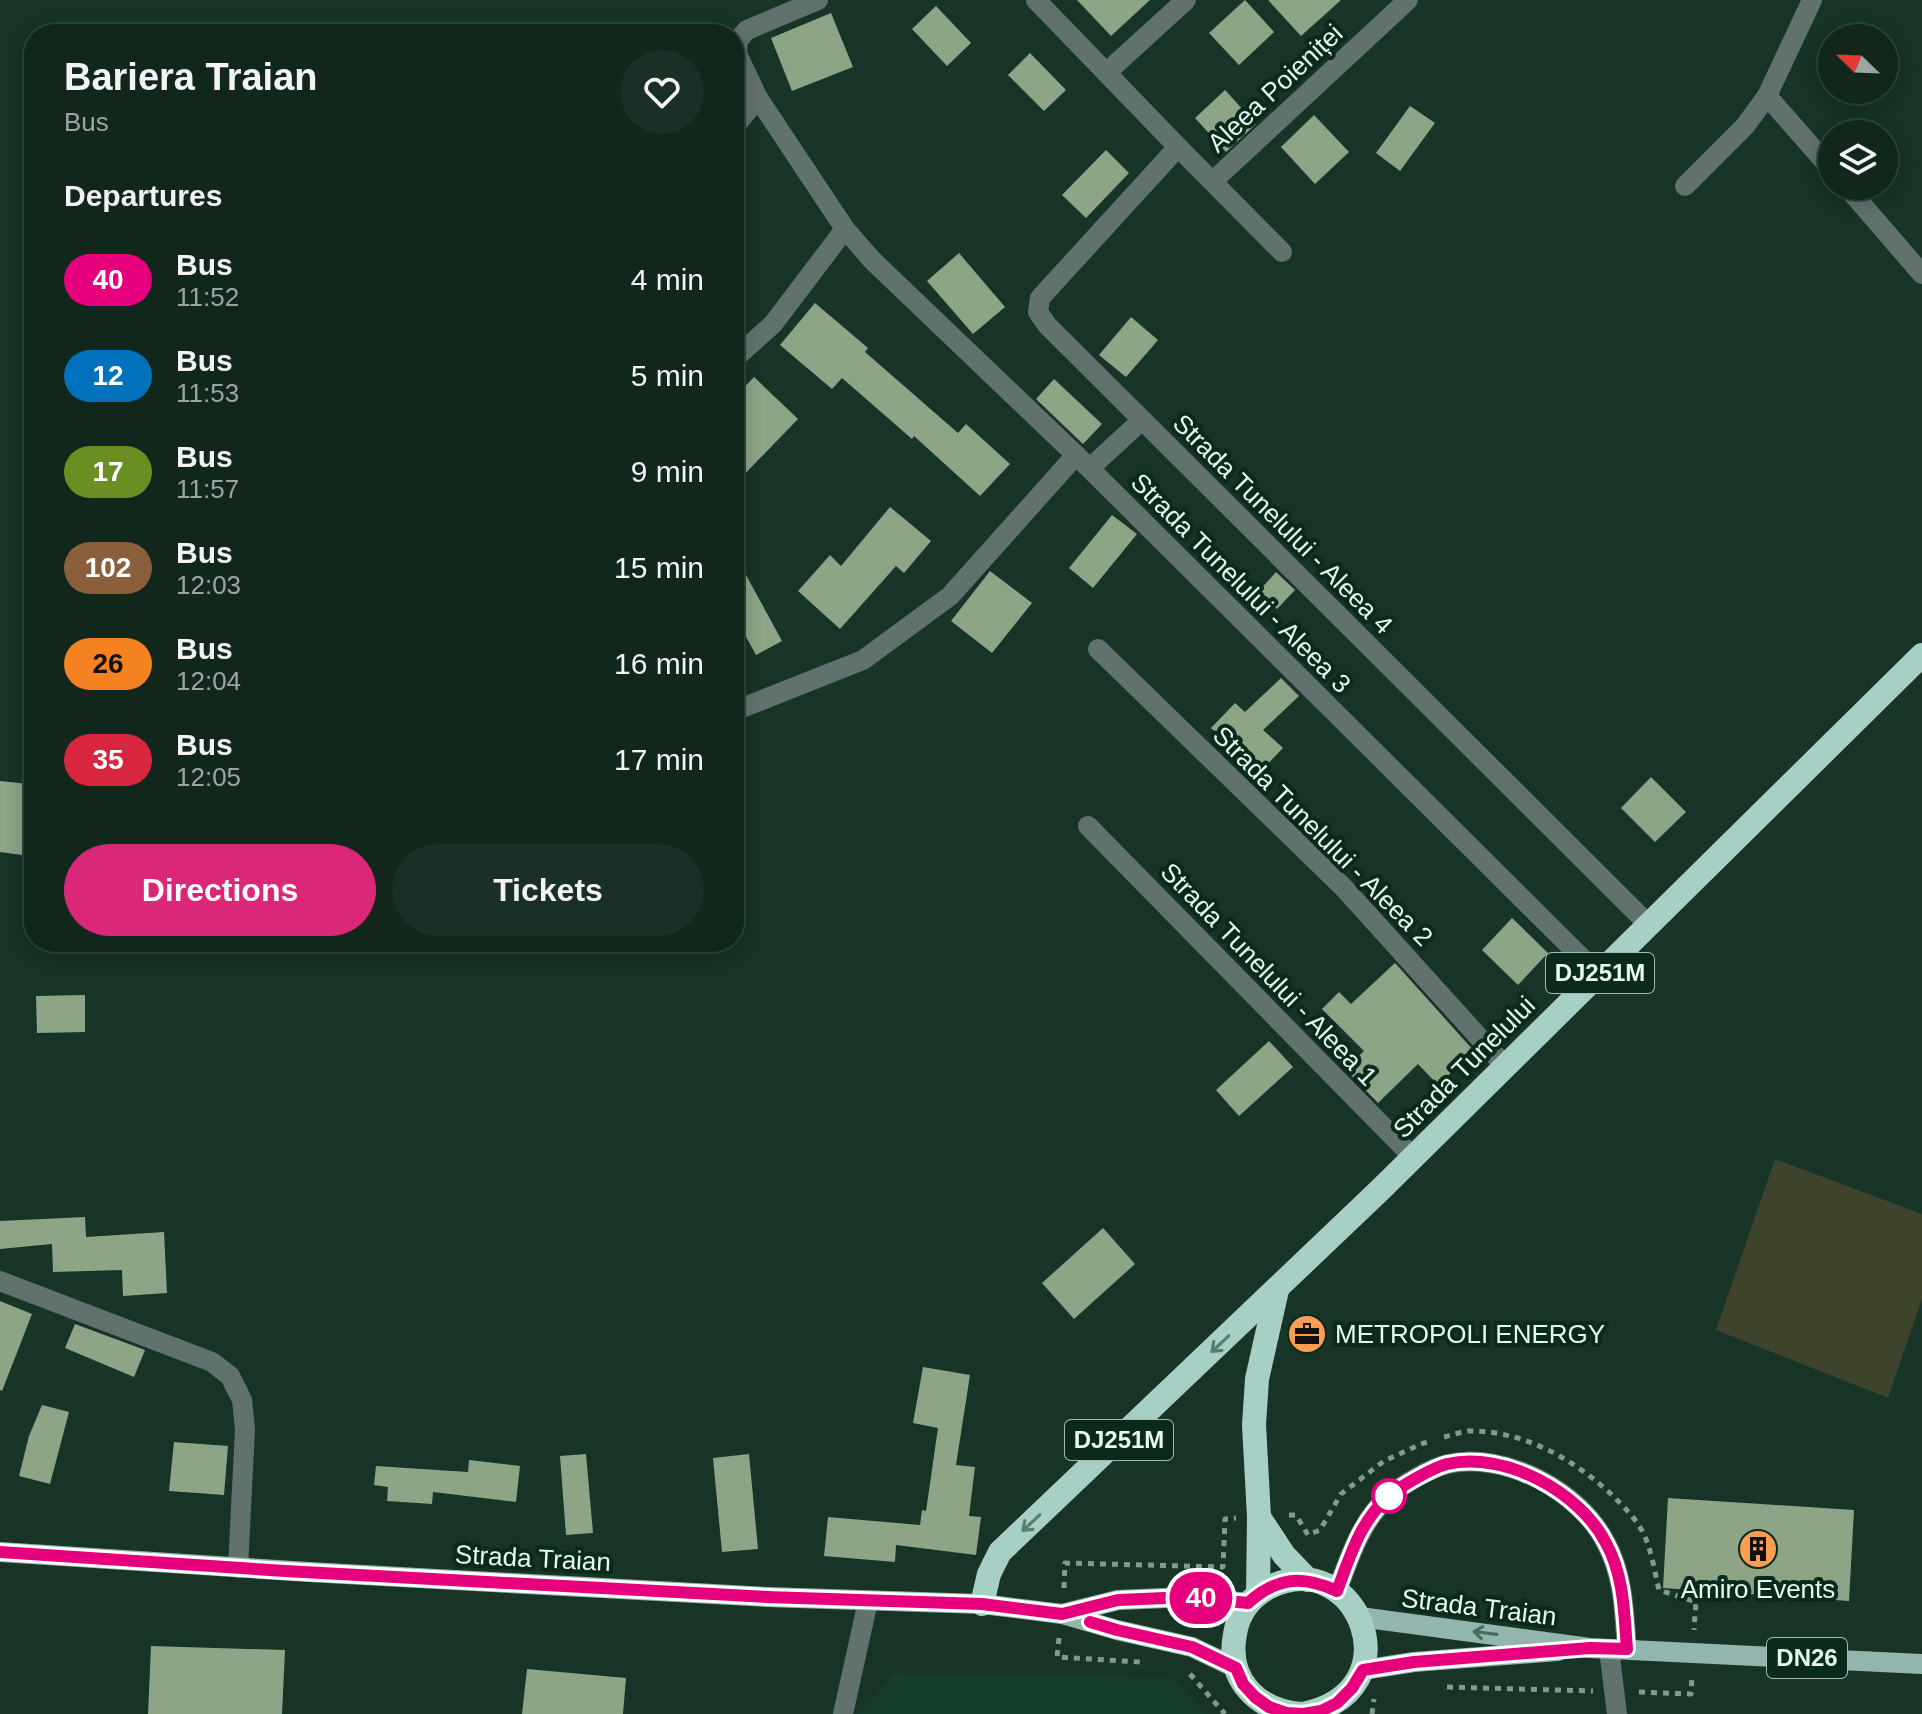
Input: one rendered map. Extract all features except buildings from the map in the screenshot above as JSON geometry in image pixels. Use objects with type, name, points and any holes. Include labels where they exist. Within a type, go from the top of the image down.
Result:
[{"type":"highway","name":"Strada Tunelului","points":[[1277,1290],[1922,655]]},
{"type":"highway","points":[[1253,1599],[1259,1517],[1254,1425],[1257,1379],[1277,1290]]},
{"type":"highway","name":"DJ251M","points":[[982,1604],[989,1574],[1000,1552],[1277,1290]]},
{"type":"highway","points":[[1259,1517],[1284,1555],[1308,1580]]},
{"type":"highway","points":[[1308,1580],[1337,1591],[1360,1617],[1366,1634],[1369,1677],[1352,1688],[1336,1708],[1286,1714],[1269,1707],[1243,1684],[1236,1668],[1232,1646],[1237,1623],[1253,1599],[1282,1582],[1308,1580]]},
{"type":"main road","name":"Strada Traian","points":[[0,1552],[767,1597],[982,1604],[1062,1614],[1192,1647],[1236,1668]]},
{"type":"main road","name":"Strada Traian","points":[[1062,1614],[1118,1600],[1189,1597],[1253,1599]]},
{"type":"main road","name":"Strada Traian","points":[[1360,1617],[1609,1649],[1922,1664]]},
{"type":"main road","name":"Strada Traian","points":[[1369,1677],[1414,1662],[1609,1649]]},
{"type":"street","name":"Strada Tunelului - Aleea 3","points":[[744,33],[818,0]]},
{"type":"street","points":[[1036,0],[1282,252]]},
{"type":"street","points":[[1107,72],[1186,0]]},
{"type":"street","name":"Aleea Poieniței","points":[[1213,181],[1408,0]]},
{"type":"street","points":[[1685,186],[1745,126],[1767,96],[1812,0]]},
{"type":"street","name":"Strada Tunelului - Aleea 3","points":[[744,69],[758,98],[845,229],[872,260],[1083,462],[1598,974]]},
{"type":"street","points":[[1767,96],[1818,154]]},
{"type":"street","points":[[744,115],[758,98]]},
{"type":"street","name":"Strada Tunelului - Aleea 4","points":[[1178,147],[1040,298],[1038,312],[1047,325],[1649,925]]},
{"type":"street","points":[[1858,200],[1922,274]]},
{"type":"street","points":[[744,350],[773,324],[845,229]]},
{"type":"street","points":[[744,707],[863,660],[950,596],[1083,462],[1142,420]]},
{"type":"street","name":"Strada Tunelului - Aleea 2","points":[[1098,649],[1343,887],[1505,1066]]},
{"type":"street","name":"Strada Tunelului - Aleea 1","points":[[1088,826],[1413,1157]]},
{"type":"street","points":[[0,1281],[212,1362],[230,1376],[242,1400],[245,1429],[238,1568]]},
{"type":"street","points":[[1337,1591],[1357,1538],[1368,1519],[1390,1495],[1417,1478],[1447,1464],[1481,1462],[1539,1479],[1565,1495],[1587,1515],[1606,1542],[1622,1584],[1609,1649],[1617,1714]]},
{"type":"street","points":[[843,1714],[868,1601]]},
{"type":"path","points":[[1296,1515],[1308,1535],[1320,1530],[1341,1494],[1384,1461],[1421,1444],[1466,1431],[1501,1434],[1535,1443],[1568,1461],[1599,1484],[1626,1508],[1645,1535],[1659,1590],[1696,1602],[1691,1694],[1439,1686]]},
{"type":"path","points":[[1369,1677],[1372,1714]]},
{"type":"shaded area","points":[[1775,1159],[1922,1214],[1922,1299],[1888,1398],[1716,1330]]},
{"type":"shaded area","points":[[895,1674],[1173,1678],[1206,1714],[858,1714]]},
{"type":"bus line","name":"40","points":[[0,1552],[767,1597],[982,1604],[1062,1614],[1118,1600],[1189,1597],[1248,1603],[1258,1594],[1282,1582],[1308,1580],[1337,1591],[1357,1538],[1368,1519],[1390,1495],[1447,1464],[1481,1462],[1539,1479],[1565,1495],[1587,1515],[1606,1542],[1622,1584],[1627,1649],[1590,1648],[1414,1662],[1363,1670],[1352,1688],[1337,1703],[1321,1711],[1303,1714],[1286,1713],[1269,1707],[1243,1684],[1236,1668],[1192,1647],[1090,1622]]},
{"type":"place","name":"METROPOLI ENERGY","points":[[1307,1334]]},
{"type":"place","name":"Amiro Events","points":[[1758,1549]]}]
